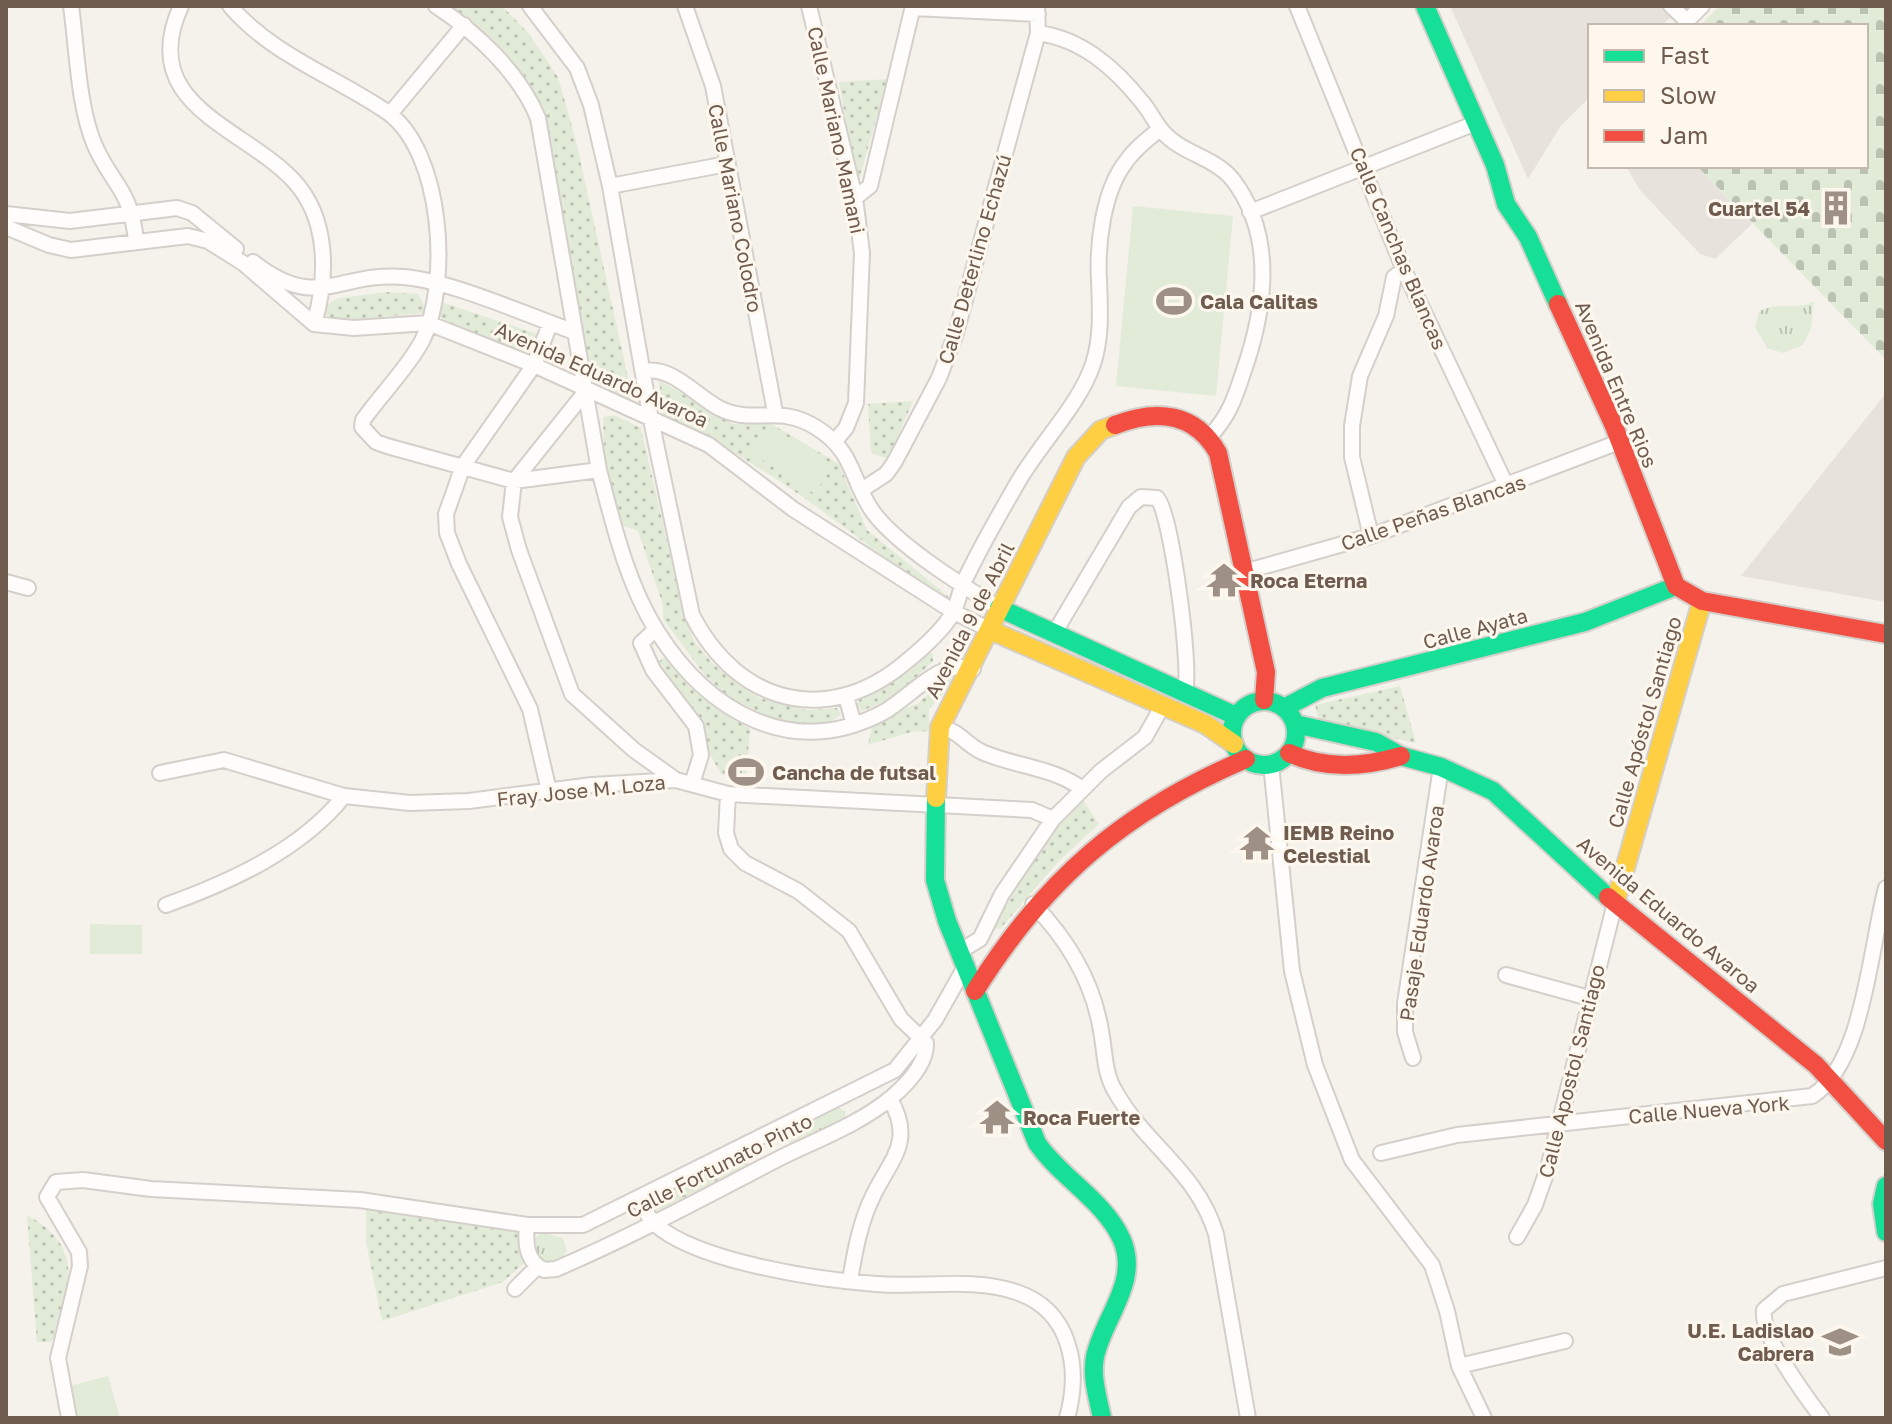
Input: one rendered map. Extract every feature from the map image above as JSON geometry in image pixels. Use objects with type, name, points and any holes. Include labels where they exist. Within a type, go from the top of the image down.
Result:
[{"type":"main road","name":"Avenida Entre Rios","points":[[1425,6],[1495,165],[1499,191],[1510,215],[1528,237],[1619,442],[1676,586]]},
{"type":"main road","name":"Avenida 9 de Abril","points":[[1102,1418],[1095,1357],[1118,1304],[1125,1278],[1125,1248],[1104,1215],[1046,1158],[1026,1119],[962,960],[935,880],[935,805],[940,727],[973,669],[999,608],[1076,457],[1101,430],[1117,421],[1156,414],[1193,423],[1209,437]]},
{"type":"main road","points":[[1209,437],[1226,475],[1266,672],[1264,700]]},
{"type":"main road","points":[[1676,586],[1702,601],[1886,634]]},
{"type":"main road","name":"Calle Ayata","points":[[1284,708],[1322,688],[1585,622],[1654,592],[1676,586]]},
{"type":"main road","name":"Calle Apóstol Santiago","points":[[1615,903],[1702,601]]},
{"type":"main road","name":"Avenida Eduardo Avaroa","points":[[999,608],[1185,690],[1236,716]]},
{"type":"main road","name":"Avenida Eduardo Avaroa","points":[[990,630],[1218,730],[1234,744]]},
{"type":"main road","points":[[975,991],[994,956],[1033,904],[1067,868],[1146,807],[1211,773],[1246,759],[1271,764],[1289,753],[1296,736],[1295,724],[1284,708],[1264,700],[1248,704],[1236,716],[1232,730],[1234,744],[1246,759]]},
{"type":"main road","name":"Avenida Eduardo Avaroa","points":[[1295,724],[1355,735],[1401,756],[1441,767],[1493,791],[1615,903],[1832,1079],[1886,1141]]},
{"type":"main road","name":"Avenida Eduardo Avaroa","points":[[1289,753],[1311,762],[1356,764],[1380,763],[1401,756]]},
{"type":"main road","points":[[1886,1186],[1882,1204],[1886,1232]]},
{"type":"street","points":[[71,6],[88,124],[96,147],[133,211],[136,240]]},
{"type":"street","points":[[6,227],[49,245],[71,250],[188,236],[208,241],[243,263],[314,324],[324,289],[320,233],[304,194],[272,162],[204,114],[177,81],[171,63],[171,41],[181,6]]},
{"type":"street","points":[[230,6],[258,35],[280,51],[390,114],[414,147],[429,187],[439,241],[438,285],[428,323],[422,341],[370,410],[362,427],[376,442],[514,481],[599,470]]},
{"type":"street","points":[[436,6],[464,25],[520,86],[538,118],[599,470],[621,548],[656,629],[702,685],[745,716],[764,725],[796,732],[833,731],[854,725],[902,701],[948,667],[959,664],[973,669]]},
{"type":"street","points":[[530,6],[563,46],[584,84],[610,186],[645,371],[651,420],[692,615],[703,637],[736,673],[778,696],[802,701],[846,696],[883,680],[923,648],[954,612],[962,585],[1019,481],[1093,366],[1100,310],[1099,255],[1107,210],[1125,162],[1160,129]]},
{"type":"street","name":"Calle Mariano Colodro","points":[[685,6],[713,86],[775,412]]},
{"type":"street","name":"Calle Mariano Mamani","points":[[809,6],[855,198],[862,253],[856,403],[846,428],[835,441]]},
{"type":"street","name":"Calle Canchas Blancas","points":[[1297,6],[1404,270],[1507,487]]},
{"type":"street","points":[[1671,6],[1687,21],[1702,6]]},
{"type":"street","points":[[855,198],[870,186],[913,7],[1038,10]]},
{"type":"street","name":"Calle Deterlino Echazú","points":[[863,489],[886,474],[894,463],[939,378],[956,333],[1038,33],[1038,10]]},
{"type":"street","points":[[390,114],[464,25]]},
{"type":"street","points":[[1038,33],[1070,41],[1112,69],[1145,105],[1169,139],[1216,165],[1231,178],[1250,212],[1264,277],[1263,305],[1228,416],[1209,437]]},
{"type":"street","points":[[1250,212],[1476,123]]},
{"type":"street","points":[[610,186],[727,164]]},
{"type":"street","name":"Avenida Eduardo Avaroa","points":[[6,214],[70,221],[177,208],[192,213],[286,284],[304,290],[324,289],[379,277],[405,277],[438,285],[575,332]]},
{"type":"street","points":[[1371,536],[1352,457],[1355,398],[1386,316],[1394,277],[1404,270]]},
{"type":"street","name":"Avenida Eduardo Avaroa","points":[[314,324],[354,328],[428,323],[534,365],[651,420],[676,427],[709,445],[793,509],[954,612],[990,630]]},
{"type":"street","points":[[549,791],[530,709],[474,597],[447,533],[449,500],[463,466],[534,365],[550,324]]},
{"type":"street","name":"Avenida Eduardo Avaroa","points":[[645,371],[663,372],[703,399],[738,415],[755,417],[775,412],[815,426],[847,455],[875,515],[962,585],[999,608]]},
{"type":"street","points":[[586,391],[514,481],[510,517],[519,550],[572,694],[634,750],[676,780]]},
{"type":"street","name":"Calle Peñas Blancas","points":[[1244,572],[1371,536],[1619,442]]},
{"type":"street","points":[[1055,632],[1129,507],[1141,497],[1157,498],[1166,513],[1175,574],[1187,673],[1185,690]]},
{"type":"street","points":[[6,582],[28,588]]},
{"type":"street","points":[[656,629],[641,643],[653,670],[691,719],[700,740],[701,755],[692,784]]},
{"type":"street","points":[[846,696],[854,725]]},
{"type":"street","name":"Calle Fortunato Pinto","points":[[69,1418],[58,1358],[80,1266],[79,1252],[47,1197],[56,1182],[83,1180],[151,1189],[360,1200],[527,1225],[555,1228],[583,1225],[895,1070],[922,1038],[962,960],[980,939],[1002,894],[1053,819],[1115,758],[1145,737],[1163,705]]},
{"type":"street","points":[[940,727],[956,730],[978,750],[1056,776],[1082,789]]},
{"type":"street","name":"Fray Jose M. Loza","points":[[160,773],[224,760],[344,796],[410,803],[469,801],[676,780],[728,794],[1032,810],[1053,819]]},
{"type":"street","points":[[1271,764],[1292,971],[1315,1065],[1352,1160],[1432,1265],[1439,1280],[1459,1366],[1483,1418]]},
{"type":"street","name":"Pasaje Eduardo Avaroa","points":[[1413,1058],[1405,1032],[1405,1003],[1441,767]]},
{"type":"street","points":[[728,794],[726,833],[731,849],[745,863],[798,891],[849,931],[901,1019],[922,1038]]},
{"type":"street","points":[[166,905],[215,887],[310,833],[344,796]]},
{"type":"street","name":"Calle Nueva York","points":[[1381,1153],[1457,1135],[1799,1100],[1818,1092],[1832,1079],[1850,1050],[1886,888]]},
{"type":"street","name":"Calle Apostol Santiago","points":[[1517,1237],[1544,1181],[1615,903]]},
{"type":"street","points":[[1033,904],[1061,933],[1078,962],[1091,993],[1113,1088],[1126,1108],[1179,1166],[1208,1208],[1216,1234],[1248,1418]]},
{"type":"street","points":[[1506,975],[1589,998]]},
{"type":"street","name":"Calle Fortunato Pinto","points":[[537,1267],[556,1269],[654,1224],[862,1116],[890,1099],[919,1067],[927,1047],[922,1038]]},
{"type":"street","points":[[852,1094],[862,1116]]},
{"type":"street","points":[[850,1280],[855,1251],[873,1197],[898,1157],[900,1131],[890,1099]]},
{"type":"street","points":[[768,1131],[783,1157]]},
{"type":"street","points":[[639,1199],[654,1224],[684,1242],[782,1272],[875,1284],[977,1285],[1015,1291],[1035,1301],[1057,1321],[1070,1343],[1073,1372],[1067,1418]]},
{"type":"street","points":[[515,1289],[537,1267],[526,1245],[527,1225]]},
{"type":"street","points":[[1822,1418],[1773,1340],[1763,1317],[1764,1310],[1783,1294],[1886,1268]]},
{"type":"street","points":[[1459,1366],[1565,1341]]},
{"type":"shaded area","points":[[1450,6],[1661,6],[1672,16],[1663,24],[1588,24],[1588,99],[1560,127],[1528,179]]},
{"type":"shaded area","points":[[1627,168],[1699,168],[1752,224],[1715,259],[1700,254],[1639,189]]},
{"type":"shaded area","points":[[1886,393],[1886,602],[1741,576]]},
{"type":"green space","points":[[435,6],[502,6],[529,34],[558,77],[576,141],[633,400],[594,389],[523,96],[491,57]]},
{"type":"green space","points":[[1719,6],[1886,6],[1886,360],[1699,168],[1868,168],[1868,24],[1702,24]]},
{"type":"green space","points":[[888,79],[857,186],[839,82]]},
{"type":"green space","name":"Cala Calitas","points":[[1133,206],[1233,216],[1216,396],[1116,386]]},
{"type":"green space","points":[[388,292],[418,294],[425,307],[423,313],[357,319],[325,317],[325,306],[339,298]]},
{"type":"green space","points":[[1814,301],[1811,328],[1803,345],[1783,353],[1767,348],[1755,327],[1759,312]]},
{"type":"green space","points":[[441,302],[537,334],[539,340],[530,355],[521,354],[439,317],[435,313]]},
{"type":"green space","points":[[659,380],[733,424],[770,423],[839,464],[867,530],[949,597],[944,604],[774,477],[701,434],[663,416]]},
{"type":"green space","points":[[913,401],[890,454],[886,458],[871,453],[868,404]]},
{"type":"green space","points":[[614,415],[641,428],[683,611],[694,641],[714,665],[759,698],[807,710],[837,708],[841,714],[830,723],[774,719],[728,697],[704,674],[663,619],[663,605],[638,531],[621,525],[604,454],[603,417]]},
{"type":"green space","points":[[769,425],[833,465],[815,494],[751,453]]},
{"type":"green space","points":[[927,653],[933,654],[933,661],[897,696],[862,711],[857,705],[860,698],[896,680]]},
{"type":"green space","points":[[664,658],[671,660],[707,700],[750,729],[746,778],[722,775],[656,663]]},
{"type":"green space","points":[[946,678],[953,679],[953,683],[929,709],[929,731],[911,732],[868,745],[873,722],[918,703]]},
{"type":"green space","points":[[1400,686],[1416,743],[1320,723],[1315,705]]},
{"type":"green space","points":[[1083,800],[1099,824],[1059,861],[1000,929],[995,928],[1043,842]]},
{"type":"green space","points":[[90,924],[142,925],[142,954],[90,954]]},
{"type":"green space","points":[[839,1107],[845,1112],[845,1119],[790,1144],[785,1134],[789,1130]]},
{"type":"green space","points":[[746,1150],[750,1155],[747,1165],[656,1212],[652,1210],[650,1200],[653,1197]]},
{"type":"green space","points":[[366,1208],[512,1227],[524,1236],[526,1261],[503,1282],[382,1321],[366,1242]]},
{"type":"green space","points":[[27,1215],[58,1240],[68,1268],[66,1300],[57,1337],[50,1342],[37,1342]]},
{"type":"green space","points":[[541,1232],[563,1238],[567,1251],[562,1258],[546,1264],[538,1259],[535,1238]]},
{"type":"green space","points":[[108,1376],[120,1418],[78,1418],[70,1386]]},
{"type":"traffic: fast","points":[[1425,6],[1495,165],[1506,204],[1528,237],[1558,304]]},
{"type":"traffic: fast","points":[[1284,708],[1322,688],[1585,622],[1676,586]]},
{"type":"traffic: fast","points":[[999,608],[1236,716]]},
{"type":"traffic: fast","points":[[1258,701],[1270,701],[1287,710],[1294,721],[1296,733],[1294,745],[1287,756],[1270,765],[1258,765],[1246,760],[1237,751],[1232,739],[1232,727],[1237,715],[1246,706],[1258,701]]},
{"type":"traffic: fast","points":[[1295,724],[1376,742],[1401,756],[1441,767],[1493,791],[1608,897]]},
{"type":"traffic: fast","points":[[936,798],[935,880],[947,921],[1037,1143],[1105,1213],[1122,1240],[1126,1255],[1123,1285],[1099,1342],[1094,1365],[1102,1418]]},
{"type":"traffic: fast","points":[[1886,1186],[1882,1204],[1886,1232]]},
{"type":"traffic: slow","points":[[936,798],[940,727],[1076,457],[1101,430],[1115,425]]},
{"type":"traffic: slow","points":[[1615,903],[1702,601]]},
{"type":"traffic: slow","points":[[990,630],[1205,724],[1234,744]]},
{"type":"traffic: jam","points":[[1558,304],[1614,426],[1676,586],[1702,601],[1886,634]]},
{"type":"traffic: jam","points":[[1115,425],[1145,417],[1173,418],[1198,429],[1218,453],[1266,672],[1264,700]]},
{"type":"traffic: jam","points":[[1289,753],[1316,762],[1345,765],[1373,763],[1401,756]]},
{"type":"traffic: jam","points":[[975,991],[1030,915],[1091,852],[1162,801],[1246,759]]},
{"type":"traffic: jam","points":[[1608,897],[1816,1065],[1886,1141]]},
{"type":"place","name":"Cuartel 54","points":[[1836,208]]},
{"type":"place","name":"Cala Calitas","points":[[1174,301]]},
{"type":"place","name":"Roca Eterna","points":[[1224,580]]},
{"type":"place","name":"Cancha de futsal","points":[[746,772]]},
{"type":"place","name":"IEMB Reino Celestial","points":[[1257,843]]},
{"type":"place","name":"Roca Fuerte","points":[[997,1117]]},
{"type":"place","name":"U.E. Ladislao Cabrera","points":[[1840,1342]]}]
